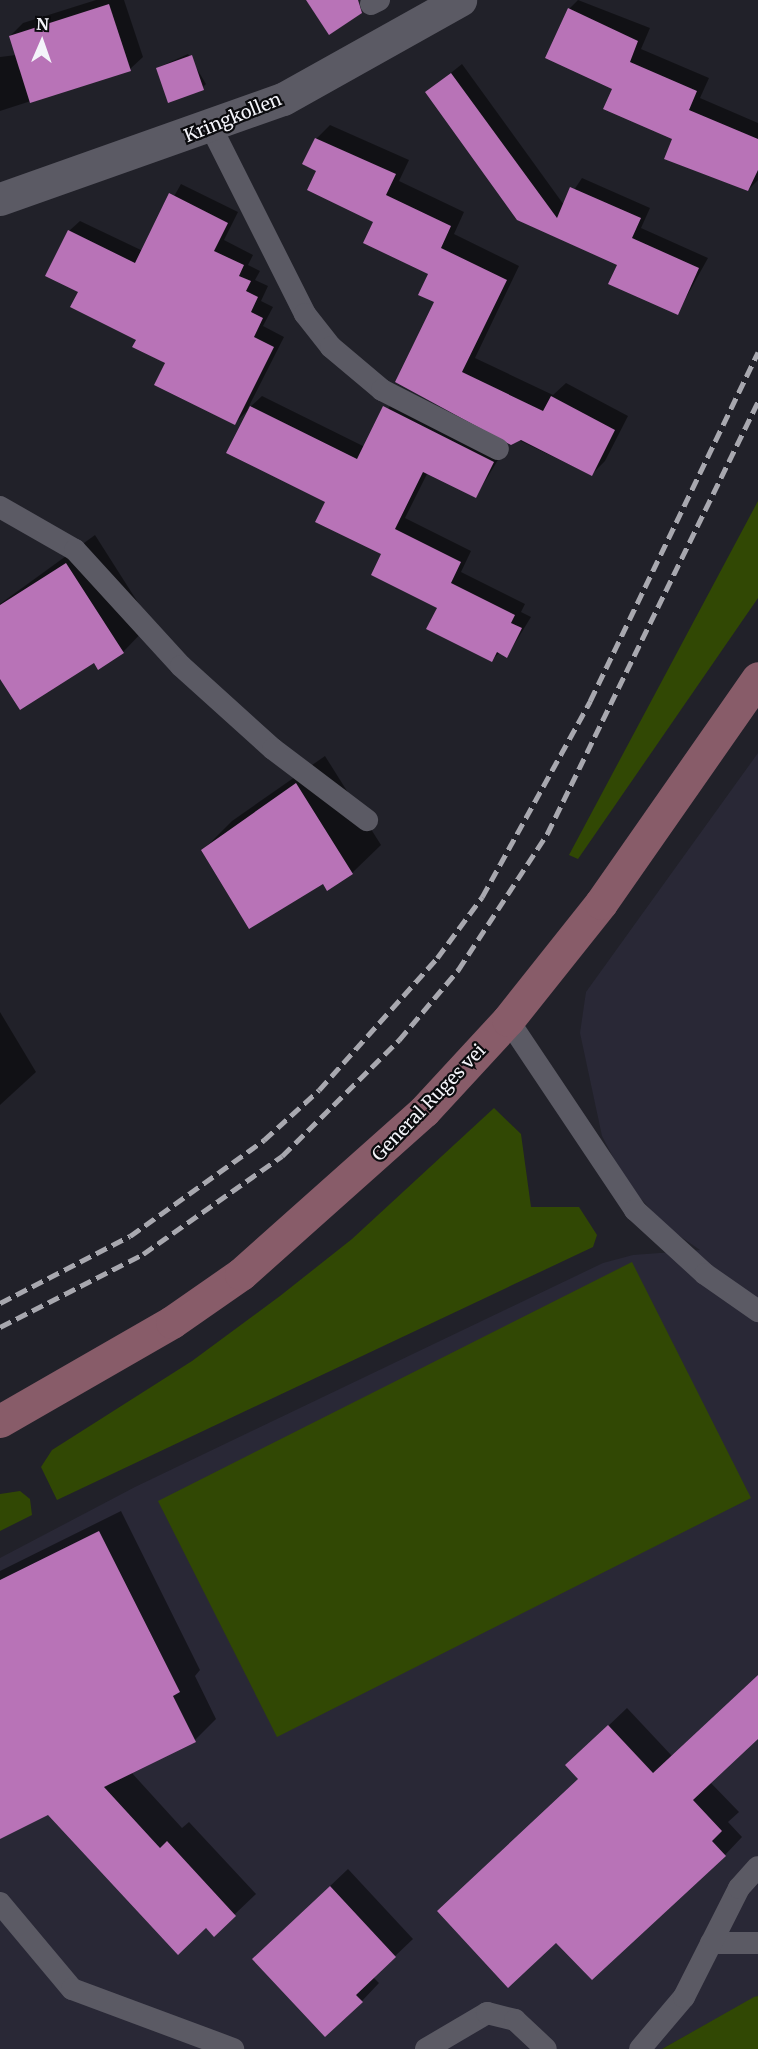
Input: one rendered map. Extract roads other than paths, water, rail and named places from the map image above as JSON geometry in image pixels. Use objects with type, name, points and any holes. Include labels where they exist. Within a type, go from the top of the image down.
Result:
[{"type":"main road","name":"General Ruges vei","points":[[0,1421],[145,1339],[241,1274],[366,1168],[508,1020],[601,903],[758,678]]},
{"type":"street","name":"Kringkollen","points":[[0,199],[211,128],[311,85],[454,2]]},
{"type":"lane","points":[[211,128],[305,314],[331,347],[382,390],[498,449]]},
{"type":"lane","points":[[0,507],[75,550],[181,666],[273,749],[367,820]]},
{"type":"lane","points":[[508,1020],[635,1210],[705,1274],[758,1311]]},
{"type":"lane","points":[[640,2049],[684,1997],[739,1888],[758,1867]]},
{"type":"lane","points":[[0,1903],[72,1989],[233,2049]]},
{"type":"lane","points":[[711,1943],[758,1943]]},
{"type":"lane","points":[[426,2049],[487,2013],[515,2020],[546,2049]]},
{"type":"railway","points":[[0,1303],[130,1236],[264,1140],[319,1090],[437,958],[482,897],[590,701],[758,352]]},
{"type":"railway","points":[[0,1327],[143,1254],[282,1156],[399,1040],[458,970],[547,834],[758,402]]}]
